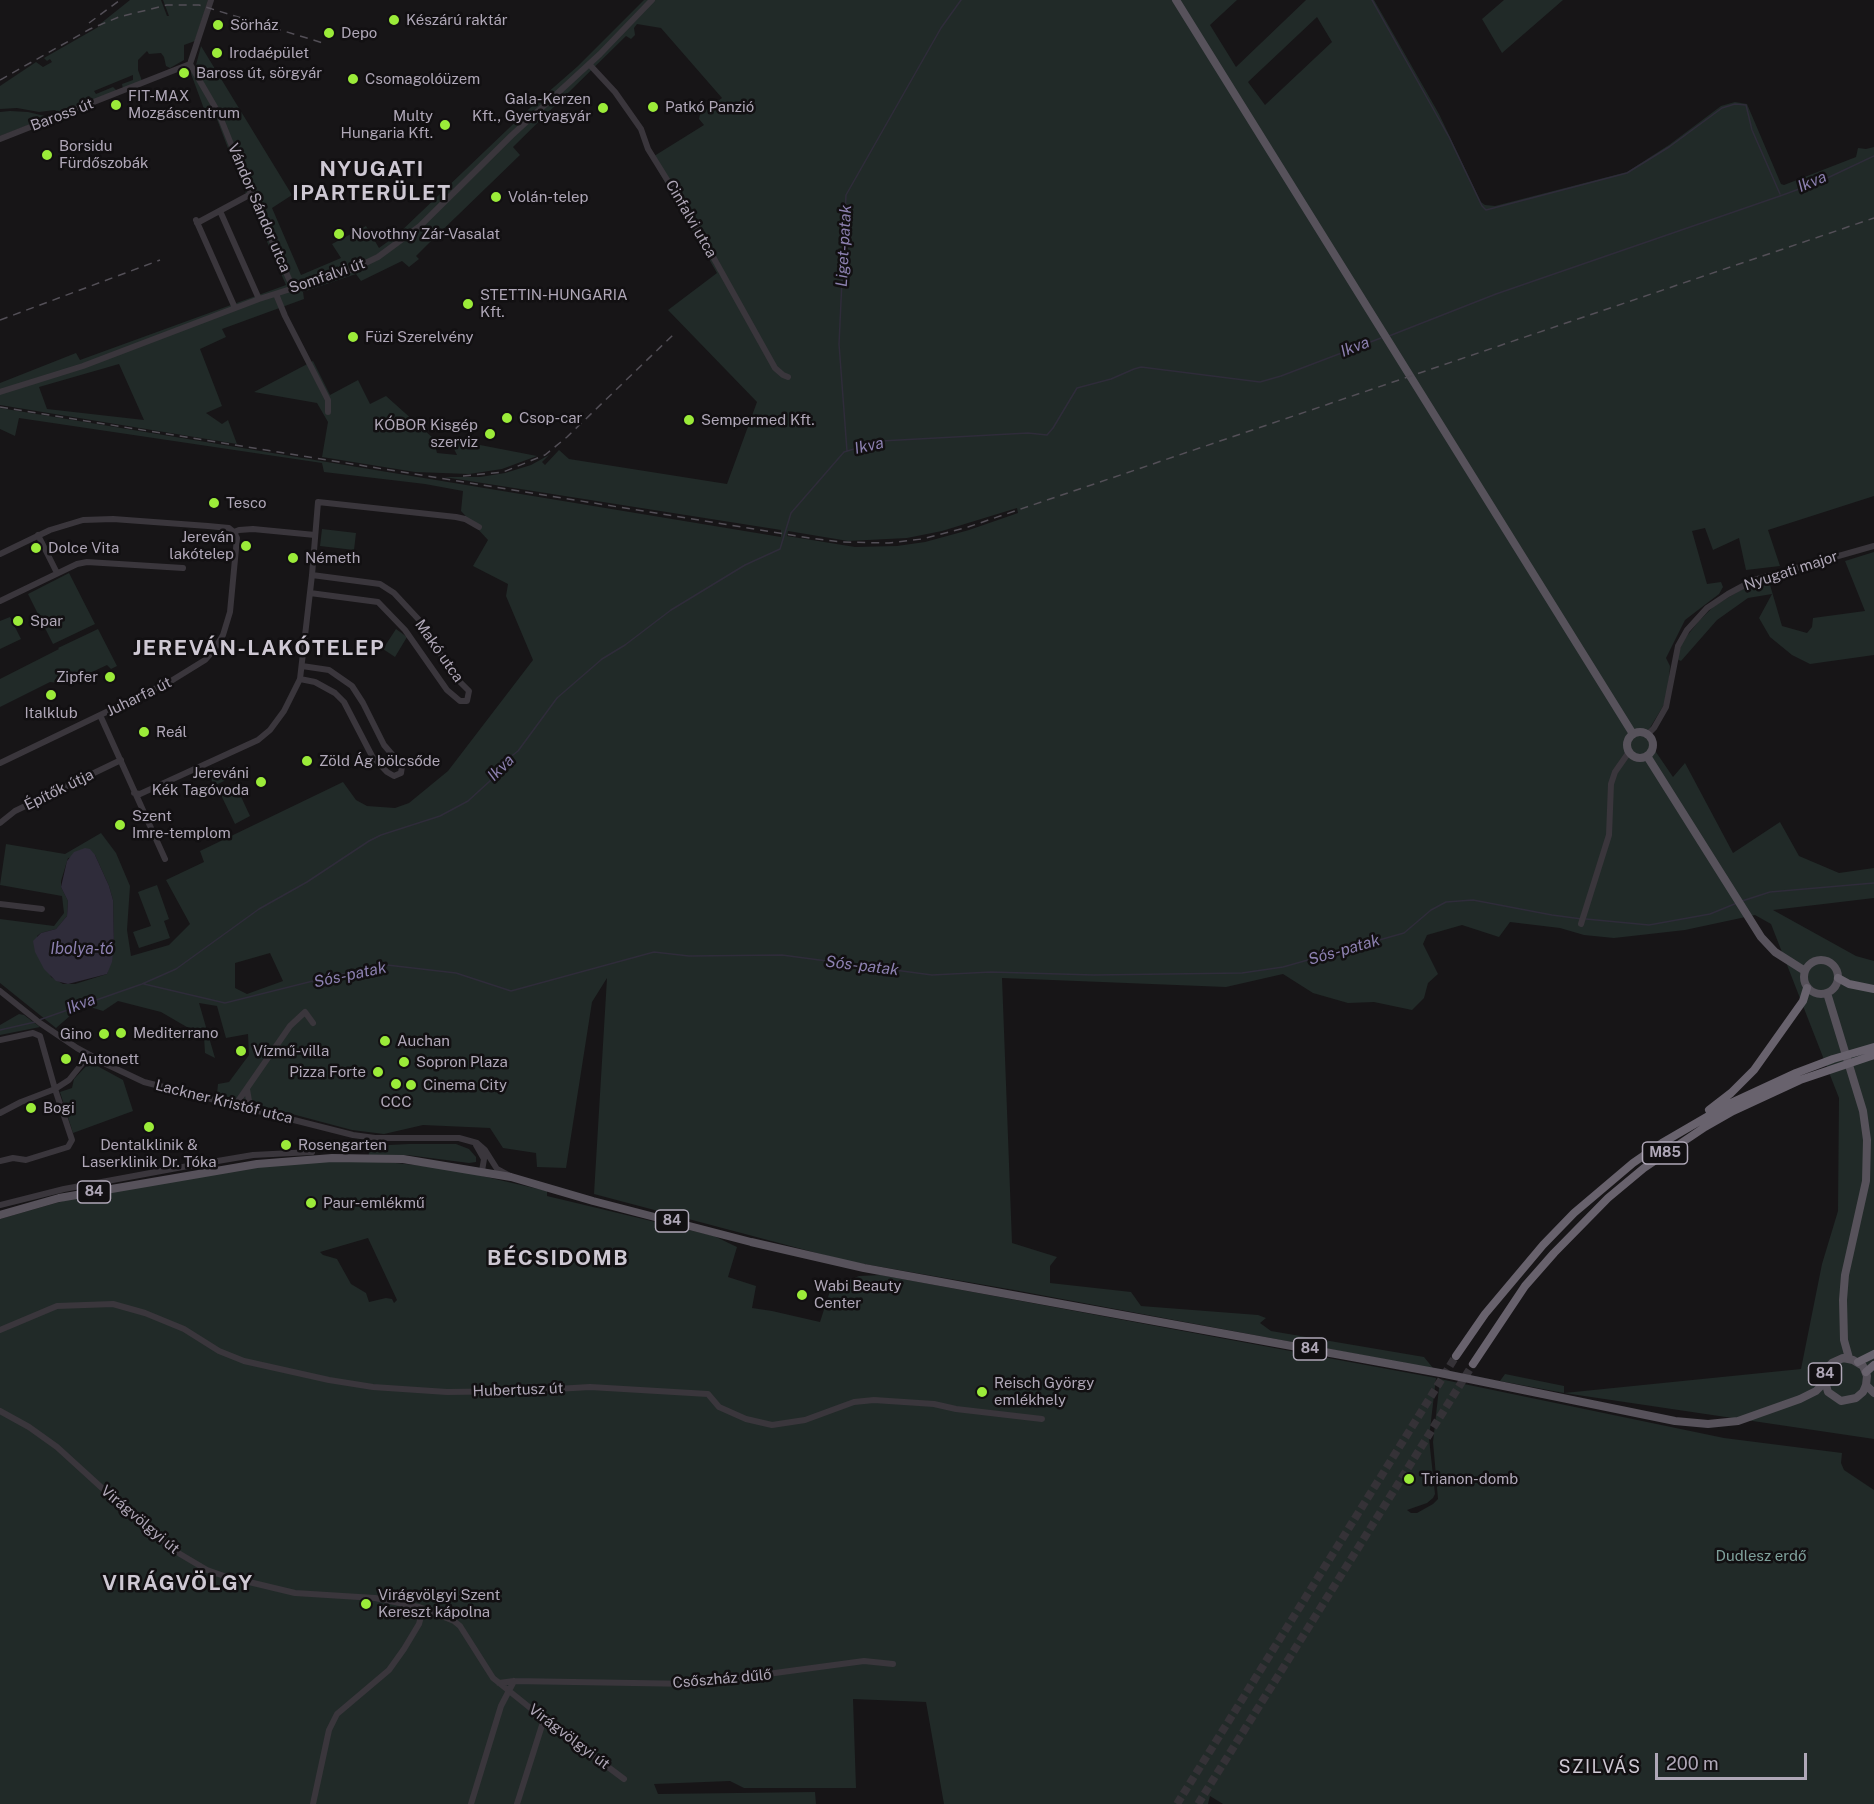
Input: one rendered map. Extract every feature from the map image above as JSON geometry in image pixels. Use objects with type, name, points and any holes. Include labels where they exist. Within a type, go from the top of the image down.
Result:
[{"type":"highway","points":[[1838,978],[1849,984],[1874,989]]},
{"type":"highway","points":[[1695,1122],[1731,1093],[1754,1070],[1803,1001],[1807,988]]},
{"type":"highway","name":"M85","points":[[1456,1356],[1514,1277],[1574,1213],[1633,1163],[1695,1122],[1755,1092],[1859,1055],[1874,1047]]},
{"type":"highway","name":"M85","points":[[1859,1055],[1874,1055]]},
{"type":"highway","name":"M85","points":[[1473,1364],[1526,1286],[1554,1253],[1627,1182],[1675,1146],[1733,1111],[1834,1063]]},
{"type":"highway","points":[[1858,1362],[1874,1354]]},
{"type":"highway","points":[[1866,1372],[1874,1365]]},
{"type":"main road","points":[[1176,0],[1633,734]]},
{"type":"main road","points":[[1640,732],[1647,735],[1653,746],[1647,756],[1639,758],[1629,752],[1628,741],[1633,734],[1640,732]]},
{"type":"main road","points":[[1647,756],[1761,937],[1774,952],[1805,971]]},
{"type":"main road","points":[[1815,961],[1825,961],[1833,966],[1838,978],[1834,988],[1827,993],[1816,994],[1807,988],[1804,980],[1805,971],[1815,961]]},
{"type":"main road","points":[[1827,993],[1855,1080],[1867,1140],[1866,1181],[1845,1275],[1844,1340],[1849,1358]]},
{"type":"main road","name":"84","points":[[0,1215],[59,1198],[246,1166],[295,1160],[387,1158],[511,1177],[594,1201],[821,1259],[1440,1373],[1675,1421],[1708,1424],[1738,1421],[1800,1399],[1824,1383]]},
{"type":"main road","points":[[1837,1360],[1844,1340]]},
{"type":"main road","name":"84","points":[[1866,1372],[1858,1362],[1849,1358],[1837,1360],[1828,1367],[1824,1383],[1830,1395],[1838,1400],[1857,1398],[1864,1389],[1874,1394]]},
{"type":"main road","points":[[1864,1389],[1866,1372]]},
{"type":"main road","name":"84","points":[[1800,1399],[1830,1395]]},
{"type":"street","points":[[190,64],[211,0]]},
{"type":"street","name":"Somfalvi út","points":[[0,392],[83,366],[260,299],[351,270],[394,247],[420,226],[515,132],[589,64],[652,0]]},
{"type":"street","name":"Baross út","points":[[0,139],[190,64]]},
{"type":"street","name":"Vándor Sándor utca","points":[[190,64],[219,114],[251,194],[293,288]]},
{"type":"street","name":"Cinfalvi utca","points":[[589,64],[615,92],[641,129],[648,149],[697,228],[776,368],[788,377]]},
{"type":"street","points":[[235,308],[196,222],[251,194]]},
{"type":"street","points":[[219,211],[260,299]]},
{"type":"street","points":[[276,294],[327,400],[328,412]]},
{"type":"street","points":[[134,793],[140,794],[258,740],[270,730],[284,711],[300,679],[318,502],[456,517],[479,527]]},
{"type":"street","points":[[0,554],[68,523],[97,519],[208,526],[229,528],[234,532],[253,529],[315,535]]},
{"type":"street","name":"Juharfa út","points":[[0,764],[192,670],[214,650],[223,635],[230,612],[237,538],[234,532]]},
{"type":"street","points":[[38,535],[57,573]]},
{"type":"street","name":"Nyugati major","points":[[1647,735],[1654,728],[1666,707],[1671,693],[1678,646],[1687,630],[1707,608],[1754,580],[1874,546]]},
{"type":"street","points":[[0,601],[57,573],[87,562],[183,568]]},
{"type":"street","name":"Makó utca","points":[[310,593],[378,602],[405,630],[447,690],[460,701],[467,701],[469,691],[454,676],[421,622],[394,593],[380,584],[312,575]]},
{"type":"street","points":[[300,679],[326,686],[335,693],[344,702],[372,756],[387,772],[394,776],[401,773],[402,766],[384,745],[352,686],[328,670],[302,666]]},
{"type":"street","points":[[100,716],[165,859]]},
{"type":"street","points":[[1581,924],[1610,835],[1611,784],[1615,772],[1629,752]]},
{"type":"street","name":"Építők útja","points":[[0,823],[15,811],[121,760]]},
{"type":"street","points":[[0,904],[42,909]]},
{"type":"street","name":"Lackner Kristóf utca","points":[[0,991],[40,1023],[89,1055],[144,1082],[362,1137],[459,1138],[479,1144],[497,1169],[511,1177]]},
{"type":"street","points":[[236,1104],[295,1021],[305,1012],[314,1023]]},
{"type":"street","points":[[0,1040],[33,1033],[40,1036],[72,1140],[68,1147],[26,1160],[13,1158],[0,1161]]},
{"type":"street","points":[[0,1113],[55,1089],[69,1080],[89,1055]]},
{"type":"street","points":[[247,1089],[249,1101],[262,1111]]},
{"type":"street","points":[[0,1204],[64,1189],[253,1155],[312,1152]]},
{"type":"street","points":[[464,1168],[476,1167],[486,1156]]},
{"type":"street","points":[[482,1172],[486,1156]]},
{"type":"street","name":"Hubertusz út","points":[[0,1330],[57,1306],[113,1304],[130,1307],[184,1329],[219,1351],[244,1361],[322,1379],[373,1387],[447,1392],[590,1387],[708,1395],[719,1407],[746,1419],[772,1425],[805,1420],[854,1402],[874,1400],[934,1404],[956,1409],[1042,1419]]},
{"type":"street","name":"Virágvölgyi út","points":[[0,1411],[29,1427],[57,1447],[136,1519],[180,1554],[207,1570],[295,1593],[375,1598],[423,1609],[448,1618],[460,1626],[483,1665],[508,1692],[624,1779]]},
{"type":"street","points":[[313,1804],[329,1730],[337,1714],[388,1670],[419,1624],[423,1609]]},
{"type":"street","name":"Csőszház dűlő","points":[[499,1683],[514,1681],[693,1684],[864,1661],[893,1664]]},
{"type":"street","points":[[471,1804],[501,1706],[514,1681]]},
{"type":"street","points":[[517,1804],[544,1719]]},
{"type":"green space","points":[[130,0],[161,0],[169,16],[163,0],[208,0],[195,41],[184,45],[184,60],[170,68],[166,66],[161,53],[149,54],[147,51],[138,60],[138,70],[142,81],[123,89],[122,84],[133,80],[133,75],[94,91],[96,94],[113,87],[117,91],[59,113],[55,110],[39,112],[17,108],[0,109],[0,86],[36,62],[43,67],[52,62],[44,58],[100,26]]},
{"type":"green space","points":[[644,0],[1237,0],[1210,25],[1236,67],[1306,0],[1374,0],[1439,114],[1481,202],[1485,205],[1495,206],[1627,172],[1669,145],[1721,106],[1735,102],[1747,104],[1781,184],[1784,185],[1856,157],[1858,148],[1874,147],[1874,496],[1768,530],[1780,566],[1746,570],[1739,538],[1713,550],[1705,528],[1692,531],[1707,584],[1721,582],[1723,587],[1719,594],[1685,620],[1666,658],[1670,666],[1665,703],[1645,736],[1673,777],[1685,763],[1733,853],[1780,822],[1799,856],[1839,873],[1874,868],[1874,898],[1773,910],[1856,956],[1874,961],[1874,1439],[1564,1393],[847,1261],[594,1194],[607,978],[592,1002],[566,1168],[537,1167],[536,1153],[503,1148],[490,1128],[423,1125],[384,1134],[352,1130],[217,1094],[218,1084],[229,1082],[249,1055],[248,1034],[226,1038],[217,1006],[199,1003],[215,1058],[205,1053],[204,1037],[161,1012],[118,1001],[103,1011],[90,1007],[71,1015],[56,1028],[0,983],[0,919],[54,926],[64,913],[62,896],[0,885],[6,844],[65,854],[101,833],[116,853],[130,886],[127,930],[131,956],[169,945],[190,924],[166,880],[204,862],[200,851],[343,782],[356,800],[367,806],[395,808],[409,803],[448,771],[533,660],[506,596],[508,584],[473,566],[488,540],[461,511],[463,491],[324,472],[322,463],[19,418],[15,436],[0,429],[0,408],[781,537],[781,530],[444,477],[480,477],[505,473],[531,465],[549,455],[542,462],[545,465],[559,450],[569,459],[727,484],[757,402],[668,310],[717,273],[651,158],[704,125],[699,119],[700,114],[722,98],[661,28],[637,24],[634,28],[635,35],[631,39],[626,36],[513,147],[520,155],[416,256],[419,259],[409,267],[402,261],[361,281],[356,274],[303,292],[304,299],[222,329],[226,337],[200,349],[222,406],[206,413],[222,424],[228,420],[237,444],[0,405],[0,383],[76,353],[80,360],[286,285],[240,180],[215,114],[207,117],[190,71],[196,65],[201,46],[292,195],[272,208],[301,275],[341,258],[332,244],[366,226],[379,248],[397,235],[530,108],[578,66]],"holes":[[[1317,17],[1332,42],[1265,105],[1248,82]],[[119,364],[144,420],[47,409],[39,387]],[[1017,508],[1018,513],[969,530],[925,542],[897,546],[855,547],[787,536],[788,531],[848,541],[907,538],[942,531]],[[95,855],[113,900],[114,945],[107,974],[75,984],[63,984],[51,977],[37,936],[56,929],[67,916],[68,901],[61,887],[61,881],[68,858]],[[1755,915],[1771,924],[1839,1098],[1838,1211],[1822,1264],[1801,1369],[1564,1393],[1564,1386],[1505,1374],[1500,1381],[1433,1368],[1424,1357],[1271,1331],[1260,1323],[1266,1318],[1258,1315],[1141,1306],[1131,1292],[1050,1283],[1050,1266],[1057,1257],[1012,1243],[1002,978],[1226,987],[1283,974],[1313,993],[1348,1003],[1374,1002],[1412,1010],[1424,998],[1428,983],[1438,974],[1423,944],[1427,935],[1462,925],[1499,937],[1510,922],[1614,938],[1685,930]],[[270,953],[283,981],[247,994],[235,988],[235,963]]]},
{"type":"green space","points":[[1504,0],[1563,0],[1502,53],[1482,19]]},
{"type":"green space","points":[[10,111],[49,117],[0,136],[0,112]]},
{"type":"green space","points":[[313,361],[330,395],[358,380],[370,404],[386,396],[433,438],[437,453],[457,455],[449,439],[537,456],[502,469],[469,474],[415,472],[322,457],[328,422],[317,403],[254,392]]},
{"type":"green space","points":[[322,529],[356,533],[354,550],[320,546]]},
{"type":"green space","points":[[1874,552],[1874,655],[1810,664],[1792,655],[1770,637],[1759,618],[1772,594],[1748,598],[1717,620],[1681,661],[1677,659],[1682,642],[1714,606],[1754,582],[1768,578],[1782,626],[1807,633],[1812,627],[1813,618],[1865,611],[1845,561]]},
{"type":"green space","points":[[69,573],[95,624],[53,644],[28,594]]},
{"type":"green space","points":[[10,617],[21,639],[0,649],[0,621]]},
{"type":"green space","points":[[98,629],[117,666],[111,669],[107,665],[90,673],[81,672],[59,683],[50,682],[0,707],[0,679]]},
{"type":"green space","points":[[396,629],[407,637],[395,657],[383,649]]},
{"type":"green space","points":[[229,767],[234,776],[214,786],[210,776]]},
{"type":"green space","points":[[237,788],[250,816],[235,824],[221,795]]},
{"type":"green space","points":[[157,885],[169,919],[164,921],[170,938],[139,948],[133,932],[151,926],[138,892]]},
{"type":"green space","points":[[19,1014],[40,1027],[0,1035],[0,1025]]},
{"type":"green space","points":[[90,1062],[123,1080],[133,1111],[73,1133],[60,1092],[72,1088],[74,1079]]},
{"type":"green space","points":[[456,1144],[469,1149],[476,1157],[476,1162],[407,1155],[369,1155],[368,1146]]},
{"type":"green space","name":"Dudlesz erdő","points":[[337,1160],[377,1161],[452,1169],[547,1191],[547,1196],[714,1236],[737,1247],[728,1277],[756,1286],[752,1308],[820,1322],[831,1288],[859,1276],[881,1275],[1436,1378],[1429,1438],[1435,1494],[1427,1503],[1407,1510],[1411,1513],[1417,1513],[1438,1499],[1433,1442],[1440,1379],[1724,1438],[1842,1453],[1841,1463],[1844,1470],[1874,1490],[1874,1804],[1223,1804],[1210,1796],[1208,1804],[944,1804],[926,1702],[853,1699],[856,1788],[744,1788],[730,1781],[654,1784],[658,1794],[815,1792],[816,1804],[0,1804],[0,1219],[70,1199],[258,1167]],"holes":[[[368,1238],[397,1300],[394,1303],[392,1299],[386,1298],[369,1302],[366,1293],[351,1284],[337,1259],[320,1252]]]},
{"type":"water","name":"Ibolya-tó","points":[[85,848],[90,849],[95,855],[113,900],[112,962],[107,974],[68,984],[56,981],[44,969],[35,952],[33,941],[41,933],[56,929],[67,916],[68,901],[61,887],[67,861],[74,852]]},
{"type":"waterway","name":"Liget-patak","points":[[847,451],[839,344],[846,195],[941,28],[961,0]]},
{"type":"waterway","points":[[1372,0],[1449,137],[1486,210],[1627,173],[1669,147],[1722,108],[1735,104],[1746,105],[1752,130],[1780,194]]},
{"type":"waterway","name":"Ikva","points":[[1389,336],[1496,294],[1821,181],[1874,156]]},
{"type":"waterway","name":"Ikva","points":[[39,1020],[142,984],[176,969],[259,909],[307,882],[369,841],[440,816],[468,801],[502,770],[557,698],[602,659],[625,645],[671,610],[745,565],[780,549],[791,513],[844,452],[881,441],[1028,433],[1047,435],[1077,388],[1111,379],[1134,369],[1141,367],[1260,382],[1381,338]]},
{"type":"waterway","name":"Sós-patak","points":[[1742,901],[1770,892],[1874,883]]},
{"type":"waterway","name":"Sós-patak","points":[[144,984],[225,1003],[387,965],[456,973],[511,991],[654,952],[689,956],[782,955],[932,975],[991,972],[1094,975],[1242,973],[1283,967],[1404,933],[1431,910],[1446,902],[1473,900],[1582,919]]},
{"type":"waterway","name":"Sós-patak","points":[[1586,919],[1649,925],[1710,914],[1737,903]]},
{"type":"waterway","name":"Ikva","points":[[0,1030],[35,1022]]},
{"type":"tunnel","points":[[1177,1804],[1456,1356]]},
{"type":"tunnel","points":[[1198,1804],[1473,1364]]},
{"type":"railway","points":[[89,23],[120,0]]},
{"type":"railway","points":[[0,80],[90,29],[119,17],[167,5],[199,5],[323,43]]},
{"type":"railway","points":[[0,407],[810,538],[841,542],[889,543],[922,539],[968,527],[1874,218]]},
{"type":"railway","points":[[0,320],[160,260]]},
{"type":"railway","points":[[463,476],[503,472],[545,455],[567,437],[675,333]]},
{"type":"place","name":"Készárú raktár","points":[[394,20]]},
{"type":"place","name":"Sörház","points":[[218,25]]},
{"type":"place","name":"Depo","points":[[329,33]]},
{"type":"place","name":"Irodaépület","points":[[217,53]]},
{"type":"place","name":"Baross út, sörgyár","points":[[184,73]]},
{"type":"place","name":"Csomagolóüzem","points":[[353,79]]},
{"type":"place","name":"FIT-MAX Mozgáscentrum","points":[[116,105]]},
{"type":"place","name":"Patkó Panzió","points":[[653,107]]},
{"type":"place","name":"Gala-Kerzen Kft., Gyertyagyár","points":[[603,108]]},
{"type":"place","name":"Multy Hungaria Kft.","points":[[445,125]]},
{"type":"place","name":"Borsidu Fürdőszobák","points":[[47,155]]},
{"type":"place","name":"Volán-telep","points":[[496,197]]},
{"type":"place","name":"Novothny Zár-Vasalat","points":[[339,234]]},
{"type":"place","name":"STETTIN-HUNGARIA Kft.","points":[[468,304]]},
{"type":"place","name":"Füzi Szerelvény","points":[[353,337]]},
{"type":"place","name":"Csop-car","points":[[507,418]]},
{"type":"place","name":"Sempermed Kft.","points":[[689,420]]},
{"type":"place","name":"KÓBOR Kisgép szerviz","points":[[490,434]]},
{"type":"place","name":"Tesco","points":[[214,503]]},
{"type":"place","name":"Jereván lakótelep","points":[[246,546]]},
{"type":"place","name":"Dolce Vita","points":[[36,548]]},
{"type":"place","name":"Németh","points":[[293,558]]},
{"type":"place","name":"Spar","points":[[18,621]]},
{"type":"place","name":"Zipfer","points":[[110,677]]},
{"type":"place","name":"Italklub","points":[[51,695]]},
{"type":"place","name":"Reál","points":[[144,732]]},
{"type":"place","name":"Zöld Ág bölcsőde","points":[[307,761]]},
{"type":"place","name":"Jereváni Kék Tagóvoda","points":[[261,782]]},
{"type":"place","name":"Szent Imre-templom","points":[[120,825]]},
{"type":"place","name":"Mediterrano","points":[[121,1033]]},
{"type":"place","name":"Gino","points":[[104,1034]]},
{"type":"place","name":"Auchan","points":[[385,1041]]},
{"type":"place","name":"Vízmű-villa","points":[[241,1051]]},
{"type":"place","name":"Autonett","points":[[66,1059]]},
{"type":"place","name":"Sopron Plaza","points":[[404,1062]]},
{"type":"place","name":"Pizza Forte","points":[[378,1072]]},
{"type":"place","name":"CCC","points":[[396,1084]]},
{"type":"place","name":"Cinema City","points":[[411,1085]]},
{"type":"place","name":"Bogi","points":[[31,1108]]},
{"type":"place","name":"Dentalklinik & Laserklinik Dr. Tóka","points":[[149,1127]]},
{"type":"place","name":"Rosengarten","points":[[286,1145]]},
{"type":"place","name":"Paur-emlékmű","points":[[311,1203]]},
{"type":"place","name":"Wabi Beauty Center","points":[[802,1295]]},
{"type":"place","name":"Reisch György emlékhely","points":[[982,1392]]},
{"type":"place","name":"Trianon-domb","points":[[1409,1479]]},
{"type":"place","name":"Virágvölgyi Szent Kereszt kápolna","points":[[366,1604]]},
{"type":"district","name":"NYUGATI IPARTERÜLET","points":[[372,182]]},
{"type":"district","name":"JEREVÁN-LAKÓTELEP","points":[[259,649]]},
{"type":"district","name":"BÉCSIDOMB","points":[[558,1259]]},
{"type":"district","name":"VIRÁGVÖLGY","points":[[178,1584]]},
{"type":"district","name":"SZILVÁS","points":[[1600,1767]]}]
